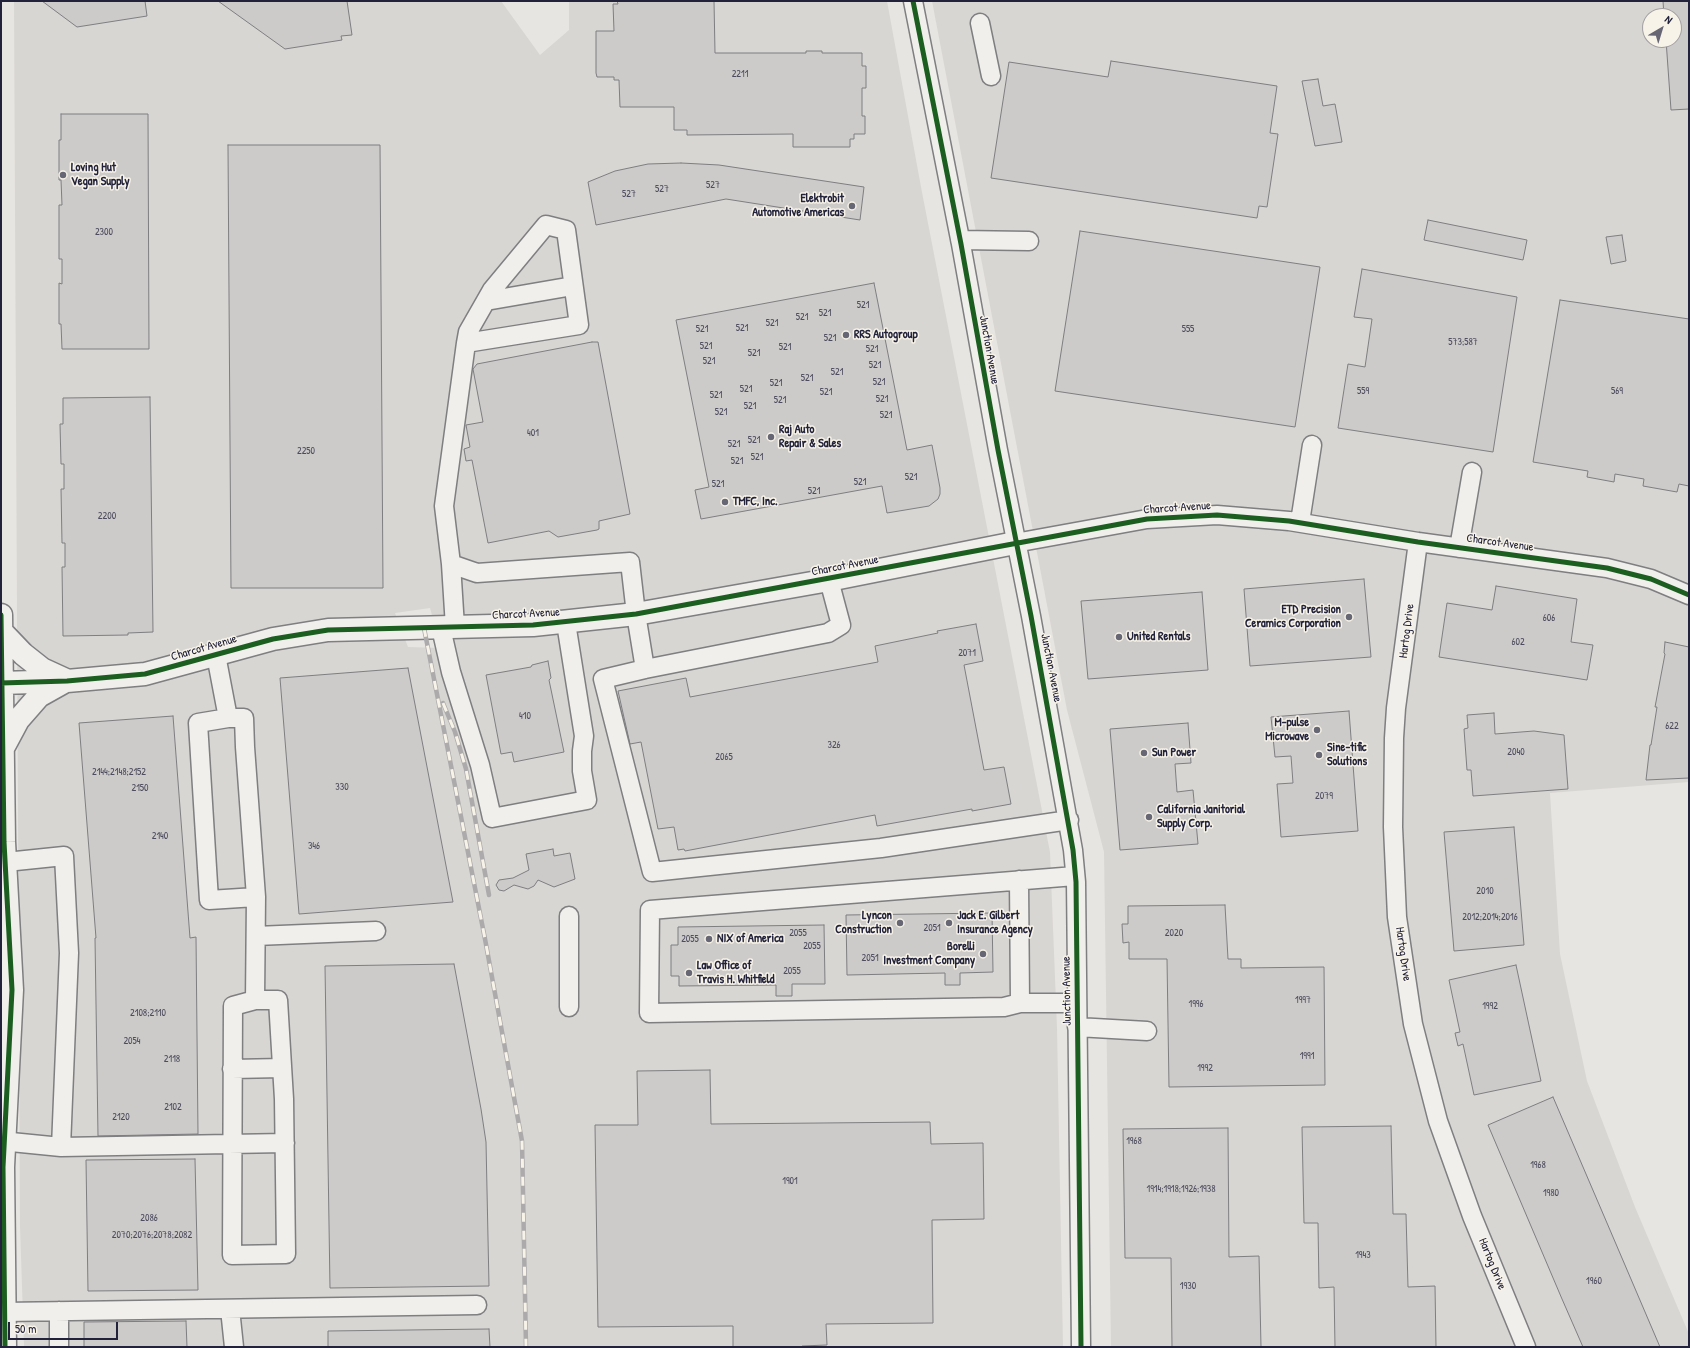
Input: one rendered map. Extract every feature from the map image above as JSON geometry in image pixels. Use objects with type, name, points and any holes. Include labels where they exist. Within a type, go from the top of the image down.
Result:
[{"type":"main road","name":"Charcot Avenue","points":[[1,683],[67,681],[145,674],[273,639],[328,630],[533,625],[636,614],[829,580],[1015,543]]},
{"type":"main road","points":[[1,615],[1,683],[6,862],[12,990],[2,1167],[5,1347]]},
{"type":"main road","points":[[1,631],[23,654],[42,669],[67,681]]},
{"type":"main road","points":[[3,749],[18,720],[39,696],[67,681]]},
{"type":"street","name":"Junction Avenue","points":[[913,1],[960,240],[1015,543],[1031,616],[1069,820],[1075,876],[1081,1347]]},
{"type":"street","points":[[980,23],[992,76]]},
{"type":"street","points":[[466,343],[579,325],[566,230],[546,225],[492,290],[468,332],[466,343],[444,506],[451,564],[448,628],[451,672],[480,765],[492,818],[587,800],[582,771],[584,736],[566,622]]},
{"type":"street","points":[[960,240],[1029,241]]},
{"type":"street","points":[[486,300],[573,286]]},
{"type":"street","points":[[1300,522],[1312,445]]},
{"type":"street","points":[[1460,548],[1472,472]]},
{"type":"street","name":"Charcot Avenue","points":[[1015,543],[1147,519],[1217,515],[1300,522],[1418,542],[1607,568],[1652,579],[1689,595]]},
{"type":"street","name":"Hartog Drive","points":[[1418,542],[1396,708],[1394,738],[1393,827],[1398,921],[1413,1024],[1438,1121],[1472,1216],[1526,1347]]},
{"type":"street","points":[[451,564],[477,573],[630,562],[636,614],[645,669]]},
{"type":"street","points":[[829,580],[841,625],[828,633],[645,669],[603,679],[652,872],[881,848],[1069,820]]},
{"type":"street","points":[[216,655],[228,718]]},
{"type":"street","points":[[255,1000],[256,897],[244,718],[228,718],[198,723],[209,900],[256,897]]},
{"type":"street","points":[[6,862],[64,856],[69,953],[61,1147]]},
{"type":"street","points":[[1075,876],[650,910],[649,1013],[1004,1007],[1020,1003],[1077,1003]]},
{"type":"street","points":[[1019,880],[1020,1003]]},
{"type":"street","points":[[569,916],[569,1007]]},
{"type":"street","points":[[256,936],[376,931]]},
{"type":"street","points":[[255,1000],[278,1000],[285,1143],[286,1254],[232,1254],[231,1144],[233,1006],[255,1000]]},
{"type":"street","points":[[1077,1027],[1147,1031]]},
{"type":"street","points":[[232,1069],[282,1068]]},
{"type":"street","points":[[3,1141],[61,1147],[285,1143]]},
{"type":"street","points":[[4,1312],[477,1305]]},
{"type":"street","points":[[230,1309],[234,1347]]},
{"type":"street","points":[[59,1312],[59,1347]]},
{"type":"shaded area","points":[[14,1],[501,1],[540,55],[569,30],[569,1],[887,1],[921,187],[1050,852],[1057,1028],[1063,1347],[24,1347],[20,1226]],"holes":[[[430,608],[441,648],[408,647],[395,613]]]},
{"type":"shaded area","points":[[932,1],[1689,1],[1689,782],[1550,793],[1560,954],[1587,1081],[1635,1207],[1689,1334],[1689,1347],[1111,1347],[1104,852],[1067,710]]},
{"type":"building","points":[[42,1],[145,1],[147,16],[77,27]]},
{"type":"building","points":[[218,1],[347,1],[352,35],[341,36],[342,40],[285,49]]},
{"type":"building","points":[[617,1],[714,1],[715,53],[806,53],[806,51],[822,51],[822,53],[862,53],[862,66],[866,66],[866,88],[862,88],[862,116],[865,116],[865,134],[854,134],[854,139],[850,139],[850,147],[793,147],[793,134],[687,135],[687,130],[674,130],[674,107],[620,107],[619,80],[614,80],[614,77],[597,77],[596,73],[596,31],[614,31],[613,4],[618,4]]},
{"type":"building","points":[[1663,1],[1689,1],[1689,109],[1671,110],[1667,48],[1682,48],[1682,8],[1663,8]]},
{"type":"building","points":[[1111,61],[1277,86],[1270,133],[1278,134],[1267,207],[1259,206],[1257,218],[991,178],[1009,62],[1108,77]]},
{"type":"building","points":[[1318,79],[1323,106],[1335,104],[1342,142],[1315,146],[1302,81]]},
{"type":"building","points":[[61,114],[148,114],[149,349],[62,349],[61,324],[59,324],[59,283],[62,284],[62,259],[59,259],[59,205],[62,205],[61,180],[59,180],[59,140],[61,140]]},
{"type":"building","points":[[228,145],[380,145],[383,588],[231,588]]},
{"type":"building","points":[[681,163],[719,165],[864,187],[860,220],[726,199],[596,225],[588,182],[615,171],[648,164]]},
{"type":"building","points":[[1428,220],[1527,240],[1523,260],[1424,240]]},
{"type":"building","points":[[1080,231],[1320,267],[1295,427],[1055,391]]},
{"type":"building","points":[[1622,235],[1626,261],[1611,264],[1606,237]]},
{"type":"building","points":[[1362,269],[1517,297],[1493,452],[1338,428],[1348,364],[1365,367],[1372,319],[1354,317]]},
{"type":"building","points":[[874,283],[907,450],[932,445],[940,488],[938,499],[929,506],[887,513],[882,486],[701,519],[695,490],[709,487],[676,320]]},
{"type":"building","points":[[1560,300],[1689,319],[1689,486],[1679,484],[1677,492],[1643,486],[1644,479],[1615,474],[1614,482],[1587,477],[1588,471],[1533,462]]},
{"type":"building","points":[[598,342],[630,514],[599,521],[599,529],[597,530],[558,537],[549,531],[488,543],[472,460],[466,461],[464,449],[470,447],[466,425],[483,422],[473,369],[477,364]]},
{"type":"building","points":[[150,397],[153,632],[128,633],[128,635],[63,636],[62,567],[65,567],[65,543],[62,543],[61,489],[64,489],[64,464],[61,464],[60,424],[63,424],[63,398]]},
{"type":"building","points":[[1364,579],[1371,657],[1250,666],[1244,589]]},
{"type":"building","points":[[1496,586],[1577,599],[1571,642],[1593,645],[1587,680],[1439,657],[1447,603],[1492,610]]},
{"type":"building","points":[[1202,592],[1208,670],[1088,679],[1081,601]]},
{"type":"building","points":[[976,624],[983,661],[964,665],[984,770],[1004,767],[1011,804],[972,811],[972,809],[877,826],[875,815],[685,851],[684,849],[678,850],[674,827],[658,829],[641,742],[630,744],[618,691],[686,678],[690,697],[878,662],[875,646],[938,633],[937,631]]},
{"type":"building","points":[[1665,642],[1689,647],[1689,778],[1646,780],[1650,745],[1657,707],[1655,707],[1665,654]]},
{"type":"building","points":[[548,661],[551,678],[549,680],[564,752],[514,762],[512,752],[501,754],[486,675],[531,667],[532,665]]},
{"type":"building","points":[[408,668],[453,902],[299,914],[280,678]]},
{"type":"building","points":[[1349,711],[1358,831],[1281,837],[1277,784],[1293,783],[1291,756],[1275,757],[1271,717]]},
{"type":"building","points":[[1494,713],[1495,734],[1534,731],[1564,735],[1568,789],[1473,796],[1471,770],[1467,770],[1464,729],[1468,728],[1467,715]]},
{"type":"building","points":[[173,716],[190,938],[196,937],[198,1134],[98,1136],[96,938],[79,723]]},
{"type":"building","points":[[1188,723],[1191,763],[1175,764],[1177,792],[1193,790],[1198,844],[1120,850],[1110,729]]},
{"type":"building","points":[[1514,827],[1524,945],[1454,951],[1444,832]]},
{"type":"building","points":[[553,849],[554,856],[570,853],[575,879],[554,887],[538,880],[534,886],[528,889],[514,885],[504,891],[499,890],[496,885],[499,880],[513,878],[529,870],[526,854]]},
{"type":"building","points":[[1225,905],[1228,959],[1241,959],[1241,968],[1324,967],[1325,1085],[1169,1087],[1167,959],[1129,959],[1129,942],[1123,943],[1122,924],[1128,924],[1128,906]]},
{"type":"building","points":[[992,913],[993,972],[960,973],[960,985],[945,985],[945,973],[847,975],[846,915]]},
{"type":"building","points":[[824,925],[825,984],[792,984],[792,996],[776,996],[776,985],[679,986],[679,976],[671,976],[671,945],[678,945],[678,927]]},
{"type":"building","points":[[454,964],[486,1142],[489,1286],[330,1288],[325,966]]},
{"type":"building","points":[[1516,965],[1541,1081],[1474,1095],[1463,1044],[1458,1046],[1455,1033],[1460,1032],[1449,980]]},
{"type":"building","points":[[710,1070],[711,1124],[930,1122],[931,1144],[983,1143],[984,1219],[932,1220],[933,1323],[826,1324],[827,1345],[802,1347],[733,1347],[733,1326],[598,1327],[595,1125],[638,1125],[637,1071]]},
{"type":"building","points":[[1553,1097],[1660,1347],[1583,1347],[1562,1299],[1488,1125]]},
{"type":"building","points":[[1391,1126],[1393,1214],[1406,1214],[1408,1287],[1435,1286],[1436,1347],[1335,1347],[1334,1287],[1319,1288],[1318,1223],[1304,1223],[1302,1127]]},
{"type":"building","points":[[1228,1128],[1229,1257],[1259,1256],[1261,1347],[1172,1347],[1171,1258],[1125,1258],[1123,1129]]},
{"type":"building","points":[[195,1159],[198,1290],[88,1291],[86,1160]]},
{"type":"building","points":[[186,1321],[187,1347],[84,1347],[84,1322]]},
{"type":"building","points":[[489,1329],[490,1347],[328,1347],[328,1331]]},
{"type":"railway","points":[[424,628],[485,939],[522,1141],[526,1347]]},
{"type":"railway","points":[[443,703],[455,732],[466,769],[489,895]]},
{"type":"cycle path","points":[[913,1],[961,244],[998,450],[1031,616],[1073,850],[1076,882],[1081,1347]]},
{"type":"cycle path","points":[[1,683],[67,681],[145,674],[273,639],[328,630],[533,625],[636,614],[1147,519],[1217,515],[1289,521],[1418,542],[1607,568],[1651,579],[1689,595]]},
{"type":"cycle path","points":[[1,615],[4,842],[12,990],[3,1167],[5,1347]]},
{"type":"place","name":"Loving Hut Vegan Supply","points":[[63,175]]},
{"type":"place","name":"Elektrobit Automotive Americas","points":[[852,206]]},
{"type":"place","name":"RRS Autogroup","points":[[846,335]]},
{"type":"place","name":"Raj Auto Repair & Sales","points":[[771,437]]},
{"type":"place","name":"TMFC, Inc.","points":[[725,502]]},
{"type":"place","name":"ETD Precision Ceramics Corporation","points":[[1349,617]]},
{"type":"place","name":"United Rentals","points":[[1119,637]]},
{"type":"place","name":"M-pulse Microwave","points":[[1317,730]]},
{"type":"place","name":"Sun Power","points":[[1144,753]]},
{"type":"place","name":"Sine-tific Solutions","points":[[1319,755]]},
{"type":"place","name":"California Janitorial Supply Corp.","points":[[1149,817]]},
{"type":"place","name":"Lyncon Construction","points":[[900,923]]},
{"type":"place","name":"Jack E. Gilbert Insurance Agency","points":[[949,923]]},
{"type":"place","name":"NIX of America","points":[[709,939]]},
{"type":"place","name":"Borelli Investment Company","points":[[983,954]]},
{"type":"place","name":"Law Office of Travis H. Whitfield","points":[[689,973]]}]
